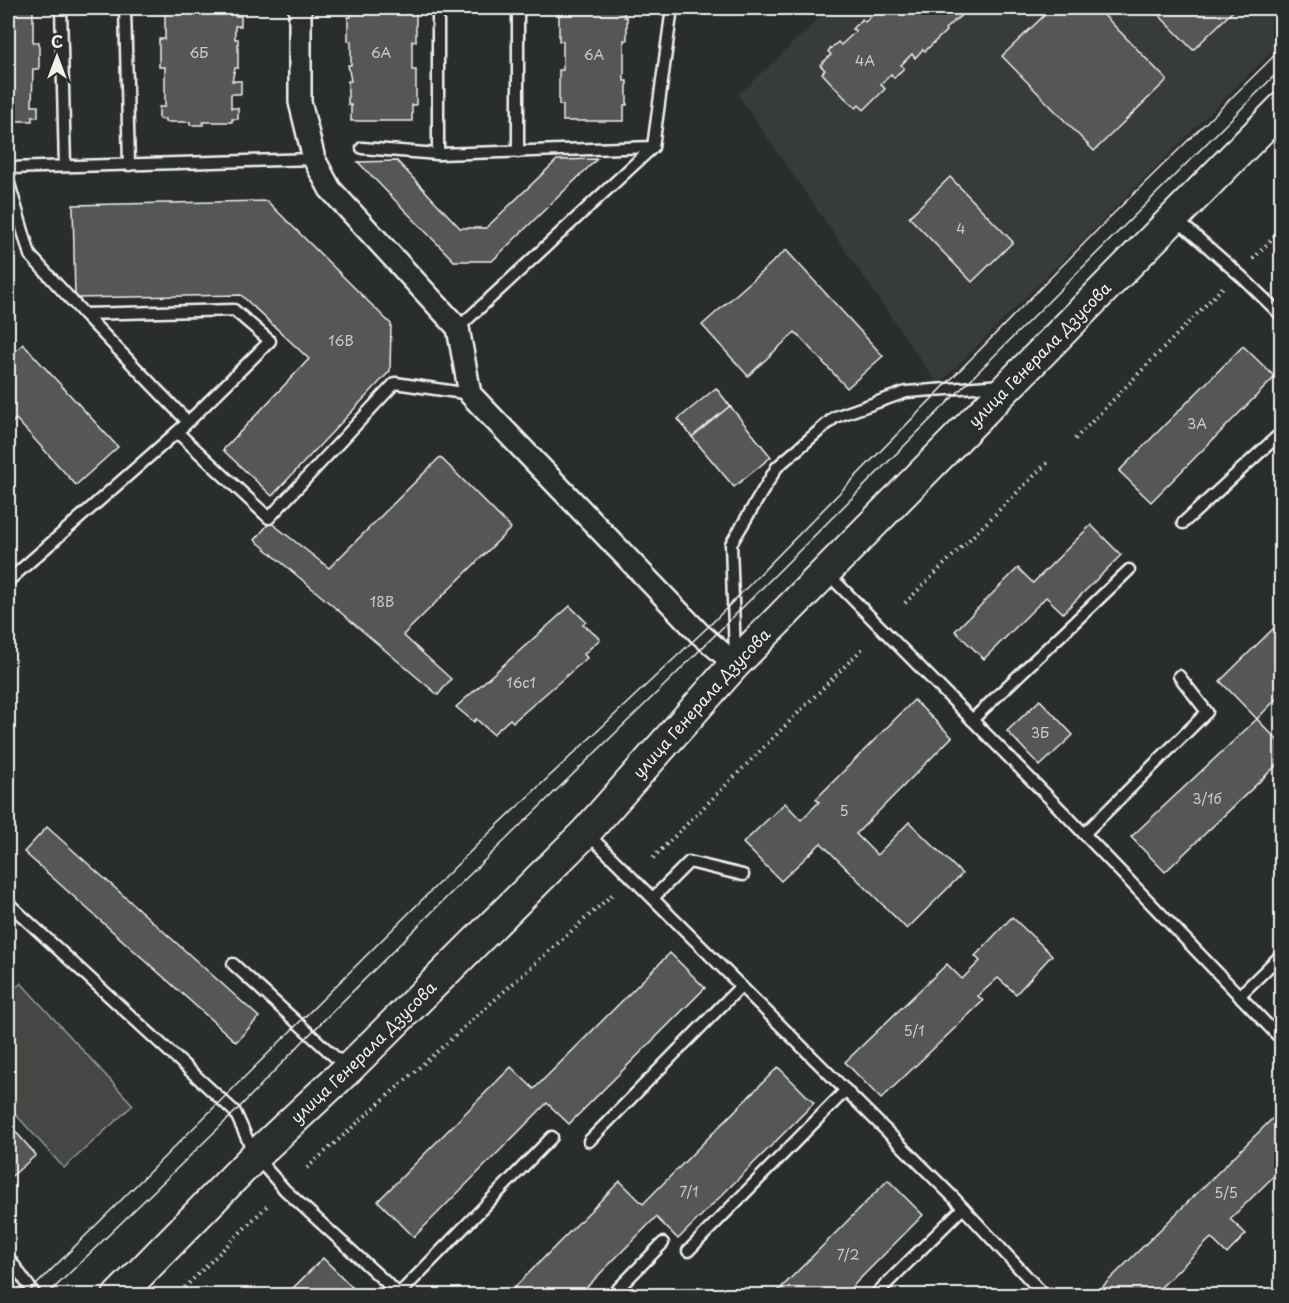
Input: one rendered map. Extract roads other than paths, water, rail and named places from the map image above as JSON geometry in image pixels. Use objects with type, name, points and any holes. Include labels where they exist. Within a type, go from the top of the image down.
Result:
[{"type":"street","points":[[300,8],[300,102],[314,159],[330,189],[458,328],[470,394],[699,633],[735,664]]},
{"type":"street","name":"улица Генерала Дзусова","points":[[118,1296],[255,1156],[348,1069],[586,832],[735,664],[1281,108]]},
{"type":"lane","points":[[61,8],[65,166]]},
{"type":"lane","points":[[125,8],[129,165]]},
{"type":"lane","points":[[438,8],[438,154]]},
{"type":"lane","points":[[518,8],[519,152]]},
{"type":"lane","points":[[458,328],[654,147],[672,8]]},
{"type":"lane","points":[[362,148],[438,154],[654,147]]},
{"type":"lane","points":[[8,168],[314,159]]},
{"type":"lane","points":[[8,180],[30,255],[188,422]]},
{"type":"lane","points":[[1174,217],[1242,277],[1281,316]]},
{"type":"lane","points":[[8,581],[188,422],[270,341],[234,310],[84,314]]},
{"type":"lane","points":[[177,432],[269,518],[395,383],[470,394]]},
{"type":"lane","points":[[735,664],[731,544],[777,467],[835,417],[906,392],[1008,385]]},
{"type":"lane","points":[[1183,523],[1281,432]]},
{"type":"lane","points":[[972,720],[1129,570]]},
{"type":"lane","points":[[825,572],[1084,834],[1281,1040]]},
{"type":"lane","points":[[1084,834],[1208,712],[1179,676]]},
{"type":"lane","points":[[586,832],[963,1208],[1045,1296]]},
{"type":"lane","points":[[652,898],[689,862],[743,875]]},
{"type":"lane","points":[[8,903],[235,1112],[255,1156],[285,1190],[400,1295],[552,1137]]},
{"type":"lane","points":[[1239,996],[1281,954]]},
{"type":"lane","points":[[233,963],[348,1069]]},
{"type":"lane","points":[[590,1141],[741,986]]},
{"type":"lane","points":[[688,1251],[846,1090]]},
{"type":"lane","points":[[873,1296],[963,1208]]},
{"type":"lane","points":[[611,1296],[663,1243]]},
{"type":"lane","points":[[8,1257],[36,1296]]},
{"type":"tram line","points":[[25,1296],[484,838],[711,624],[1109,218],[1282,48]]},
{"type":"tram line","points":[[46,1296],[235,1112],[457,887],[672,678],[1282,68]]}]
